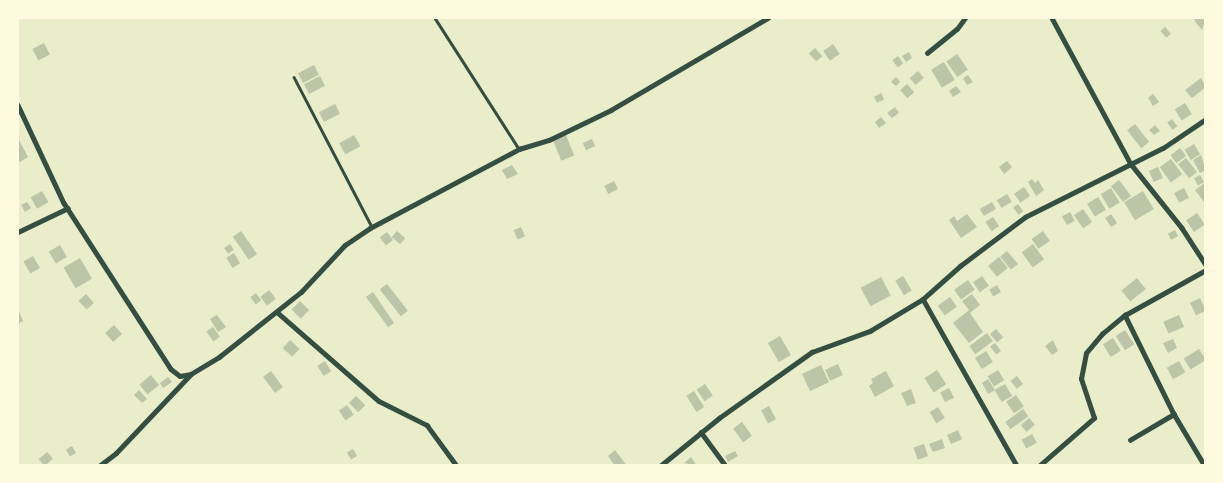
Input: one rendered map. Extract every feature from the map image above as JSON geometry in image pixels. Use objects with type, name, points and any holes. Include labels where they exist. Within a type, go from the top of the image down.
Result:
[{"type":"street","points":[[99,466],[116,453],[190,374],[220,357],[277,312],[345,244],[372,227],[519,149],[549,140],[611,110],[768,18]]},
{"type":"street","points":[[927,53],[950,35],[965,18]]},
{"type":"street","points":[[1052,18],[1131,164],[1182,228],[1206,265]]},
{"type":"street","points":[[18,105],[68,208],[171,369],[180,376],[190,374]]},
{"type":"street","points":[[660,466],[701,432],[812,352],[870,331],[923,299],[960,266],[1025,216],[1174,142],[1206,119]]},
{"type":"street","points":[[18,232],[68,208]]},
{"type":"street","points":[[1039,466],[1094,418],[1081,379],[1086,353],[1125,315],[1206,270]]},
{"type":"street","points":[[923,299],[1017,466]]},
{"type":"street","points":[[277,312],[378,401],[427,425],[458,466]]},
{"type":"street","points":[[1125,315],[1174,414],[1205,466]]},
{"type":"street","points":[[1130,440],[1174,414]]},
{"type":"street","points":[[701,432],[726,466]]},
{"type":"lane","points":[[435,18],[519,149]]},
{"type":"lane","points":[[294,77],[372,227]]},
{"type":"building","points":[[1206,18],[1202,30],[1194,20]]},
{"type":"building","points":[[1165,27],[1171,34],[1166,38],[1160,31]]},
{"type":"building","points":[[44,43],[50,55],[38,60],[32,49]]},
{"type":"building","points":[[833,44],[840,54],[830,61],[823,51]]},
{"type":"building","points":[[815,48],[822,56],[816,62],[809,53]]},
{"type":"building","points":[[909,52],[912,58],[906,62],[902,56]]},
{"type":"building","points":[[957,54],[968,70],[957,77],[946,61]]},
{"type":"building","points":[[898,56],[903,63],[898,67],[892,60]]},
{"type":"building","points":[[944,62],[955,80],[942,88],[931,70]]},
{"type":"building","points":[[314,65],[319,75],[303,83],[298,73]]},
{"type":"building","points":[[918,71],[924,78],[916,85],[910,78]]},
{"type":"building","points":[[968,75],[973,82],[967,85],[963,78]]},
{"type":"building","points":[[320,76],[325,86],[309,94],[304,84]]},
{"type":"building","points":[[896,77],[900,82],[896,86],[891,82]]},
{"type":"building","points":[[1201,78],[1206,87],[1192,98],[1185,90]]},
{"type":"building","points":[[907,84],[914,92],[907,98],[900,90]]},
{"type":"building","points":[[956,86],[961,92],[953,97],[949,91]]},
{"type":"building","points":[[881,93],[884,99],[877,103],[874,97]]},
{"type":"building","points":[[1153,94],[1159,102],[1153,106],[1148,98]]},
{"type":"building","points":[[1185,103],[1192,114],[1182,120],[1175,109]]},
{"type":"building","points":[[335,104],[340,114],[324,122],[319,112]]},
{"type":"building","points":[[895,107],[899,113],[892,118],[887,113]]},
{"type":"building","points":[[881,117],[886,123],[879,128],[875,122]]},
{"type":"building","points":[[1172,119],[1177,126],[1172,130],[1167,123]]},
{"type":"building","points":[[1135,124],[1149,142],[1141,148],[1127,130]]},
{"type":"building","points":[[1155,125],[1160,131],[1154,135],[1149,130]]},
{"type":"building","points":[[354,135],[360,146],[345,155],[339,143]]},
{"type":"building","points":[[566,135],[574,155],[561,161],[553,140]]},
{"type":"building","points":[[18,138],[28,157],[18,163]]},
{"type":"building","points":[[592,139],[595,146],[586,150],[583,143]]},
{"type":"building","points":[[1194,144],[1200,154],[1191,160],[1185,150]]},
{"type":"building","points":[[1180,148],[1186,156],[1176,163],[1170,155]]},
{"type":"building","points":[[1201,155],[1206,170],[1200,173],[1193,160]]},
{"type":"building","points":[[1186,158],[1197,172],[1189,178],[1178,164]]},
{"type":"building","points":[[1171,159],[1182,174],[1171,183],[1160,167]]},
{"type":"building","points":[[1007,161],[1012,167],[1004,174],[999,167]]},
{"type":"building","points":[[512,165],[518,174],[507,179],[502,170]]},
{"type":"building","points":[[1158,167],[1163,178],[1154,182],[1149,171]]},
{"type":"building","points":[[1200,175],[1204,182],[1198,185],[1194,178]]},
{"type":"building","points":[[1032,179],[1035,183],[1038,180],[1044,190],[1036,196],[1028,182]]},
{"type":"building","points":[[1119,180],[1131,196],[1123,202],[1111,186]]},
{"type":"building","points":[[614,181],[618,189],[608,194],[604,186]]},
{"type":"building","points":[[1206,182],[1206,201],[1204,202],[1195,190]]},
{"type":"building","points":[[1024,187],[1030,196],[1020,203],[1014,194]]},
{"type":"building","points":[[1111,188],[1120,203],[1109,209],[1101,194]]},
{"type":"building","points":[[1184,188],[1189,198],[1179,203],[1174,193]]},
{"type":"building","points":[[42,191],[48,202],[37,209],[31,197]]},
{"type":"building","points":[[1143,191],[1154,209],[1135,220],[1124,202]]},
{"type":"building","points":[[1007,194],[1012,202],[1002,208],[997,200]]},
{"type":"building","points":[[1098,197],[1106,210],[1095,217],[1087,204]]},
{"type":"building","points":[[27,202],[31,208],[25,212],[21,205]]},
{"type":"building","points":[[992,202],[996,209],[984,216],[980,209]]},
{"type":"building","points":[[1018,204],[1023,211],[1018,215],[1013,208]]},
{"type":"building","points":[[1083,209],[1092,222],[1083,228],[1074,215]]},
{"type":"building","points":[[1070,212],[1075,221],[1067,225],[1062,216]]},
{"type":"building","points":[[1197,213],[1205,225],[1194,232],[1186,220]]},
{"type":"building","points":[[967,214],[977,227],[961,238],[949,220],[954,216],[957,221]]},
{"type":"building","points":[[1111,214],[1117,223],[1111,227],[1105,218]]},
{"type":"building","points":[[993,217],[999,226],[992,231],[986,222]]},
{"type":"building","points":[[521,227],[525,236],[518,239],[514,230]]},
{"type":"building","points":[[1175,230],[1178,236],[1171,240],[1168,234]]},
{"type":"building","points":[[241,231],[257,254],[249,260],[233,237]]},
{"type":"building","points":[[397,231],[405,238],[400,244],[392,237]]},
{"type":"building","points":[[1043,231],[1050,241],[1038,249],[1032,239]]},
{"type":"building","points":[[387,232],[393,240],[386,245],[380,237]]},
{"type":"building","points":[[230,244],[234,250],[228,254],[224,248]]},
{"type":"building","points":[[1033,244],[1044,259],[1033,268],[1022,252]]},
{"type":"building","points":[[60,245],[67,257],[56,264],[49,252]]},
{"type":"building","points":[[1007,251],[1018,264],[1011,270],[1000,257]]},
{"type":"building","points":[[234,253],[240,263],[232,268],[226,258]]},
{"type":"building","points":[[33,256],[40,268],[30,274],[23,262]]},
{"type":"building","points":[[999,257],[1008,268],[997,277],[988,266]]},
{"type":"building","points":[[80,258],[92,279],[76,288],[64,268]]},
{"type":"building","points":[[903,276],[912,291],[904,295],[895,281]]},
{"type":"building","points":[[982,276],[989,286],[980,292],[973,282]]},
{"type":"building","points":[[881,277],[891,296],[871,306],[861,288]]},
{"type":"building","points":[[1137,278],[1146,289],[1130,301],[1121,291]]},
{"type":"building","points":[[968,280],[975,290],[961,300],[954,290]]},
{"type":"building","points":[[387,284],[408,311],[401,316],[380,290]]},
{"type":"building","points":[[997,285],[1001,292],[993,296],[989,290]]},
{"type":"building","points":[[269,290],[276,299],[267,305],[260,297]]},
{"type":"building","points":[[373,292],[394,323],[388,327],[366,297]]},
{"type":"building","points":[[256,293],[261,300],[256,304],[250,297]]},
{"type":"building","points":[[86,294],[94,303],[87,310],[79,301]]},
{"type":"building","points":[[972,294],[980,305],[970,313],[983,332],[969,343],[953,323],[969,310],[962,301]]},
{"type":"building","points":[[950,297],[957,307],[945,315],[938,306]]},
{"type":"building","points":[[1200,298],[1206,311],[1196,315],[1190,303]]},
{"type":"building","points":[[300,301],[309,310],[301,319],[292,309]]},
{"type":"building","points":[[18,309],[23,321],[18,324]]},
{"type":"building","points":[[217,315],[226,327],[218,332],[210,319]]},
{"type":"building","points":[[1179,315],[1184,327],[1168,334],[1163,322]]},
{"type":"building","points":[[114,325],[122,334],[113,342],[105,333]]},
{"type":"building","points":[[213,327],[220,337],[213,341],[206,332]]},
{"type":"building","points":[[996,329],[1003,337],[997,343],[990,334]]},
{"type":"building","points":[[1125,330],[1134,344],[1125,350],[1116,336]]},
{"type":"building","points":[[987,333],[993,341],[975,354],[969,346]]},
{"type":"building","points":[[780,336],[791,355],[779,362],[768,343]]},
{"type":"building","points":[[1113,338],[1121,351],[1111,357],[1103,344]]},
{"type":"building","points":[[1173,339],[1177,348],[1168,353],[1163,343]]},
{"type":"building","points":[[290,340],[300,349],[292,357],[283,348]]},
{"type":"building","points":[[1053,340],[1058,351],[1052,355],[1045,346]]},
{"type":"building","points":[[995,343],[1001,351],[996,355],[990,347]]},
{"type":"building","points":[[1199,349],[1206,360],[1191,370],[1184,359]]},
{"type":"building","points":[[986,351],[993,362],[982,369],[975,358]]},
{"type":"building","points":[[325,361],[331,371],[323,376],[317,366]]},
{"type":"building","points":[[1179,361],[1185,372],[1173,379],[1167,368]]},
{"type":"building","points":[[838,364],[843,375],[830,381],[825,370]]},
{"type":"building","points":[[821,365],[829,382],[810,391],[802,374]]},
{"type":"building","points":[[937,370],[946,384],[934,392],[924,378]]},
{"type":"building","points":[[998,370],[1004,380],[994,386],[988,376]]},
{"type":"building","points":[[271,371],[283,387],[275,393],[263,377]]},
{"type":"building","points":[[886,371],[894,386],[875,397],[869,386],[873,383],[871,379]]},
{"type":"building","points":[[151,375],[159,385],[148,395],[139,384]]},
{"type":"building","points":[[1017,376],[1023,384],[1017,389],[1011,381]]},
{"type":"building","points":[[168,377],[172,382],[163,388],[160,383]]},
{"type":"building","points":[[988,379],[995,390],[988,394],[982,383]]},
{"type":"building","points":[[705,384],[713,396],[705,401],[697,390]]},
{"type":"building","points":[[1005,384],[1012,396],[1002,402],[995,390]]},
{"type":"building","points":[[949,388],[954,398],[945,402],[940,393]]},
{"type":"building","points":[[911,389],[916,403],[907,406],[901,393]]},
{"type":"building","points":[[139,390],[147,399],[142,403],[134,395]]},
{"type":"building","points":[[694,391],[704,407],[696,412],[686,396]]},
{"type":"building","points":[[1016,395],[1024,407],[1014,413],[1006,402]]},
{"type":"building","points":[[356,396],[365,405],[358,412],[349,403]]},
{"type":"building","points":[[347,405],[354,415],[346,421],[339,411]]},
{"type":"building","points":[[769,406],[776,419],[768,423],[761,410]]},
{"type":"building","points":[[938,407],[945,418],[936,423],[930,412]]},
{"type":"building","points":[[1023,409],[1028,416],[1010,429],[1005,422]]},
{"type":"building","points":[[1029,418],[1035,425],[1027,432],[1021,425]]},
{"type":"building","points":[[742,422],[752,436],[743,442],[733,428]]},
{"type":"building","points":[[958,430],[962,439],[951,444],[947,435]]},
{"type":"building","points":[[1032,434],[1037,443],[1026,449],[1022,440]]},
{"type":"building","points":[[942,439],[945,448],[933,452],[929,444]]},
{"type":"building","points":[[924,444],[928,456],[918,460],[914,447]]},
{"type":"building","points":[[72,446],[76,453],[70,456],[66,450]]},
{"type":"building","points":[[353,449],[357,456],[351,459],[347,452]]},
{"type":"building","points":[[615,450],[627,466],[615,466],[608,456]]},
{"type":"building","points":[[735,451],[738,456],[728,462],[725,456]]},
{"type":"building","points":[[47,452],[53,459],[45,466],[39,459]]},
{"type":"building","points":[[691,457],[697,466],[684,463]]}]
